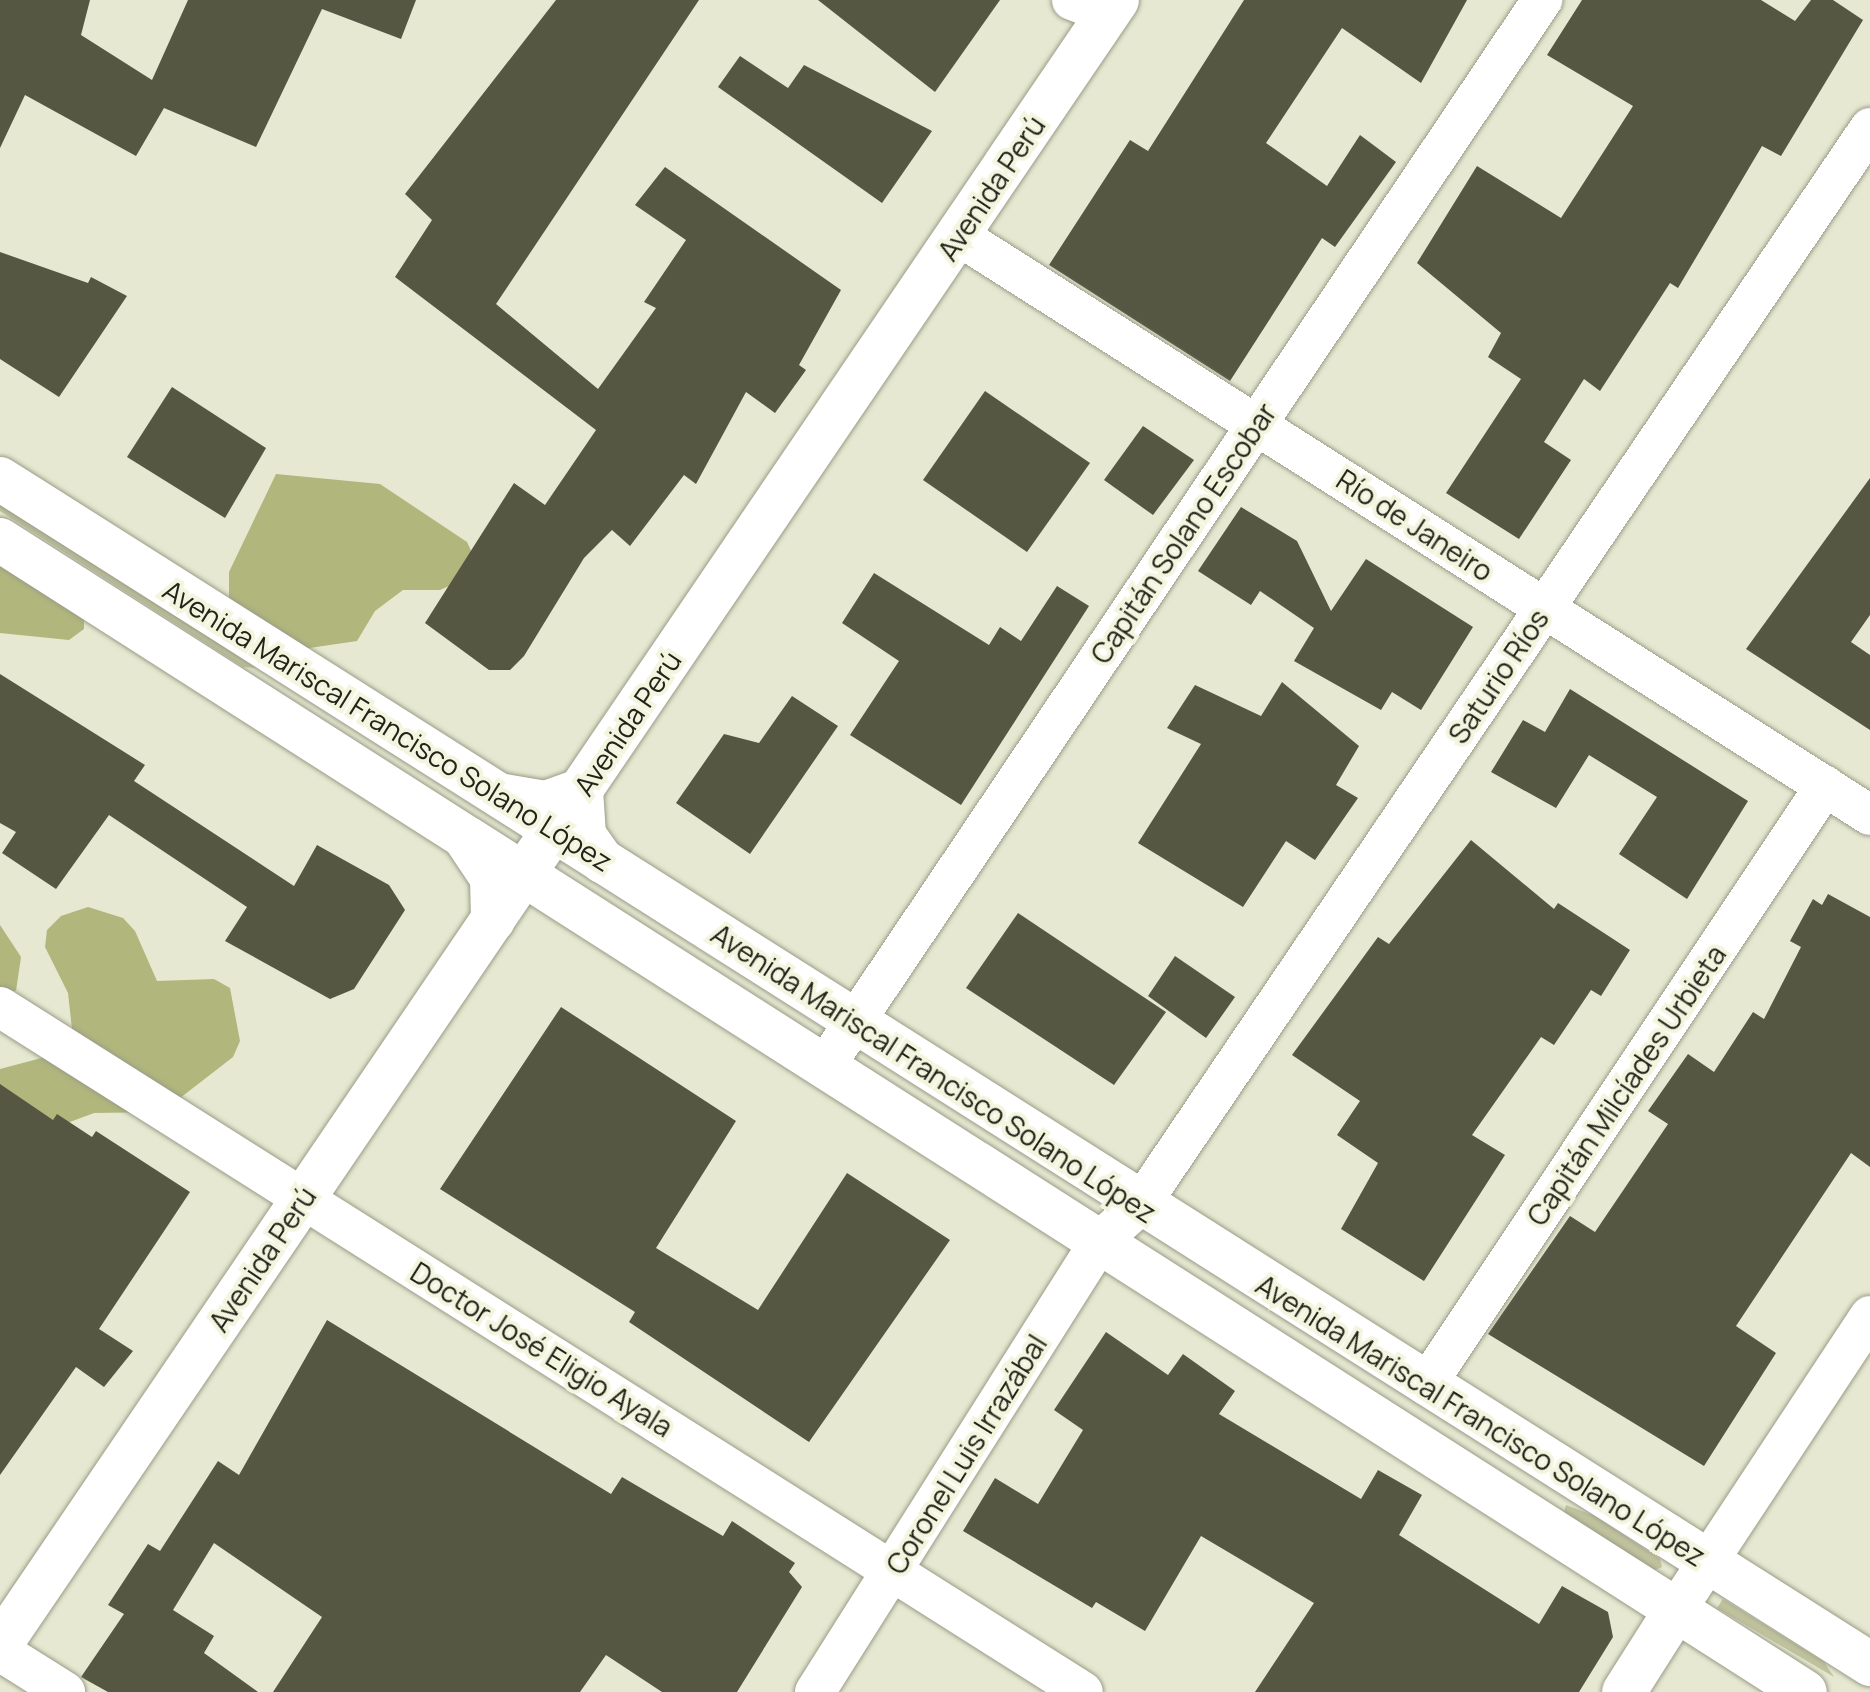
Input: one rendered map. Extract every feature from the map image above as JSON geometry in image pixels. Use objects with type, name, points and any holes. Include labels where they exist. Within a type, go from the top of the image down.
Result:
[{"type":"main road","name":"Avenida Perú","points":[[0,1645],[959,236],[1099,5]]},
{"type":"main road","name":"Avenida Mariscal Francisco Solano López","points":[[0,479],[494,792],[551,834],[602,861],[841,1043],[1121,1222],[1676,1610],[1805,1692]]},
{"type":"main road","name":"Avenida Mariscal Francisco Solano López","points":[[0,540],[578,908],[841,1043],[968,1122],[1059,1152],[1121,1222],[1426,1385],[1870,1664]]},
{"type":"main road","points":[[125,620],[191,645],[508,834],[551,834]]},
{"type":"main road","points":[[494,792],[546,803],[581,790],[584,835],[602,861]]},
{"type":"main road","points":[[462,835],[492,878],[493,920],[536,905],[578,908]]},
{"type":"main road","points":[[524,874],[576,875],[841,1043]]},
{"type":"main road","points":[[1121,1222],[1140,1240],[1163,1249],[1458,1434],[1575,1479]]},
{"type":"main road","points":[[1624,1692],[1676,1610]]},
{"type":"street","name":"Capitán Solano Escobar","points":[[841,1043],[1542,0]]},
{"type":"street","name":"Saturio Ríos","points":[[1121,1222],[1870,128]]},
{"type":"street","name":"Río de Janeiro","points":[[959,236],[1870,815]]},
{"type":"street","name":"Capitán Milcíades Urbieta","points":[[1426,1385],[1825,786]]},
{"type":"street","name":"Doctor José Eligio Ayala","points":[[0,1007],[1083,1692]]},
{"type":"street","name":"Coronel Luis Irrazábal","points":[[815,1692],[1121,1222]]},
{"type":"street","points":[[1676,1610],[1870,1316]]},
{"type":"street","points":[[0,1651],[65,1692]]},
{"type":"green space","points":[[276,474],[380,484],[467,542],[481,572],[440,590],[403,590],[375,611],[357,641],[282,652],[229,608],[229,572]]},
{"type":"green space","points":[[0,501],[258,668],[243,667],[0,511]]},
{"type":"green space","points":[[0,544],[84,611],[84,629],[69,640],[0,633]]},
{"type":"green space","points":[[88,907],[123,918],[135,931],[157,981],[214,979],[230,988],[240,1041],[233,1057],[162,1112],[94,1113],[0,1148],[0,1069],[49,1056],[72,1029],[68,993],[45,947],[47,930],[61,916]]},
{"type":"green space","points":[[0,925],[21,957],[16,991],[0,990]]},
{"type":"green space","points":[[1566,1505],[1595,1516],[1660,1559],[1662,1567],[1653,1571],[1564,1512]]},
{"type":"green space","points":[[1723,1599],[1824,1662],[1834,1677],[1717,1608]]},
{"type":"building","points":[[0,0],[90,0],[81,35],[152,80],[188,0],[416,0],[401,39],[322,9],[256,147],[164,108],[136,156],[25,95],[0,148]]},
{"type":"building","points":[[556,0],[699,0],[496,304],[598,389],[656,308],[644,302],[686,240],[635,205],[665,167],[841,290],[799,365],[806,370],[775,413],[746,392],[696,484],[684,475],[630,546],[612,530],[584,558],[524,656],[510,670],[489,670],[425,623],[514,483],[545,505],[596,430],[395,277],[432,220],[405,194]]},
{"type":"building","points":[[818,0],[1000,0],[935,92]]},
{"type":"building","points":[[1244,0],[1467,0],[1421,83],[1342,28],[1266,143],[1327,186],[1360,135],[1396,162],[1335,247],[1322,238],[1230,381],[1049,265],[1130,140],[1148,151]]},
{"type":"building","points":[[1582,0],[1761,0],[1795,21],[1811,0],[1833,0],[1863,20],[1781,156],[1762,146],[1678,288],[1670,283],[1600,391],[1584,379],[1544,442],[1571,460],[1519,539],[1446,493],[1521,379],[1488,357],[1501,333],[1417,263],[1477,166],[1561,218],[1633,106],[1547,55]]},
{"type":"building","points":[[740,56],[788,88],[804,65],[932,131],[882,203],[718,87]]},
{"type":"building","points":[[0,252],[88,283],[91,277],[127,296],[59,397],[0,359]]},
{"type":"building","points":[[172,387],[266,448],[225,518],[127,457]]},
{"type":"building","points":[[985,391],[1090,463],[1027,552],[923,480]]},
{"type":"building","points":[[1143,426],[1194,460],[1153,515],[1104,480]]},
{"type":"building","points":[[1870,478],[1870,615],[1851,642],[1870,655],[1870,730],[1746,649]]},
{"type":"building","points":[[1241,507],[1297,541],[1331,611],[1366,559],[1473,627],[1421,710],[1392,692],[1381,710],[1294,661],[1314,628],[1260,591],[1251,605],[1198,571]]},
{"type":"building","points":[[874,573],[989,645],[1000,627],[1021,641],[1057,586],[1089,606],[961,805],[850,735],[899,661],[842,623]]},
{"type":"building","points":[[0,674],[145,765],[134,781],[294,886],[317,845],[389,885],[405,910],[354,989],[330,999],[225,941],[247,907],[109,815],[56,889],[2,853],[16,832],[0,823]]},
{"type":"building","points":[[1282,682],[1359,746],[1336,785],[1358,798],[1315,860],[1286,841],[1243,907],[1138,843],[1201,744],[1167,728],[1195,685],[1261,716]]},
{"type":"building","points":[[1570,689],[1748,801],[1687,899],[1619,854],[1657,797],[1589,755],[1556,808],[1491,772],[1523,720],[1545,732]]},
{"type":"building","points":[[792,696],[838,726],[750,854],[676,803],[724,734],[759,743]]},
{"type":"building","points":[[1471,840],[1554,909],[1558,903],[1630,950],[1601,996],[1591,990],[1554,1045],[1541,1037],[1472,1135],[1505,1155],[1424,1281],[1341,1229],[1378,1163],[1337,1135],[1360,1101],[1292,1055],[1378,937],[1389,944]]},
{"type":"building","points":[[1828,894],[1870,917],[1870,1167],[1851,1153],[1736,1326],[1776,1353],[1704,1466],[1488,1334],[1570,1216],[1595,1232],[1668,1124],[1648,1111],[1688,1054],[1714,1072],[1753,1012],[1764,1019],[1801,947],[1790,941],[1813,899],[1822,905]]},
{"type":"building","points":[[1018,913],[1166,1012],[1114,1085],[966,988]]},
{"type":"building","points":[[1175,956],[1235,997],[1206,1038],[1148,996]]},
{"type":"building","points":[[561,1007],[736,1121],[656,1248],[758,1310],[847,1173],[950,1240],[809,1442],[629,1322],[635,1312],[440,1189]]},
{"type":"building","points":[[0,1084],[53,1120],[57,1114],[92,1137],[96,1131],[190,1192],[99,1329],[133,1351],[104,1387],[76,1367],[0,1475]]},
{"type":"building","points":[[327,1320],[611,1494],[622,1477],[723,1536],[732,1521],[795,1563],[789,1572],[802,1587],[737,1692],[662,1692],[606,1655],[580,1692],[273,1692],[322,1617],[214,1543],[173,1610],[214,1636],[204,1653],[258,1692],[108,1692],[81,1677],[124,1614],[108,1605],[148,1544],[160,1551],[218,1461],[239,1475]]},
{"type":"building","points":[[1106,1332],[1168,1375],[1183,1354],[1235,1391],[1219,1414],[1361,1499],[1378,1470],[1422,1495],[1399,1535],[1539,1624],[1562,1586],[1608,1612],[1613,1637],[1579,1692],[1255,1692],[1314,1603],[1201,1536],[1145,1631],[1096,1602],[1092,1608],[963,1531],[995,1478],[1038,1504],[1083,1430],[1054,1410]]}]
